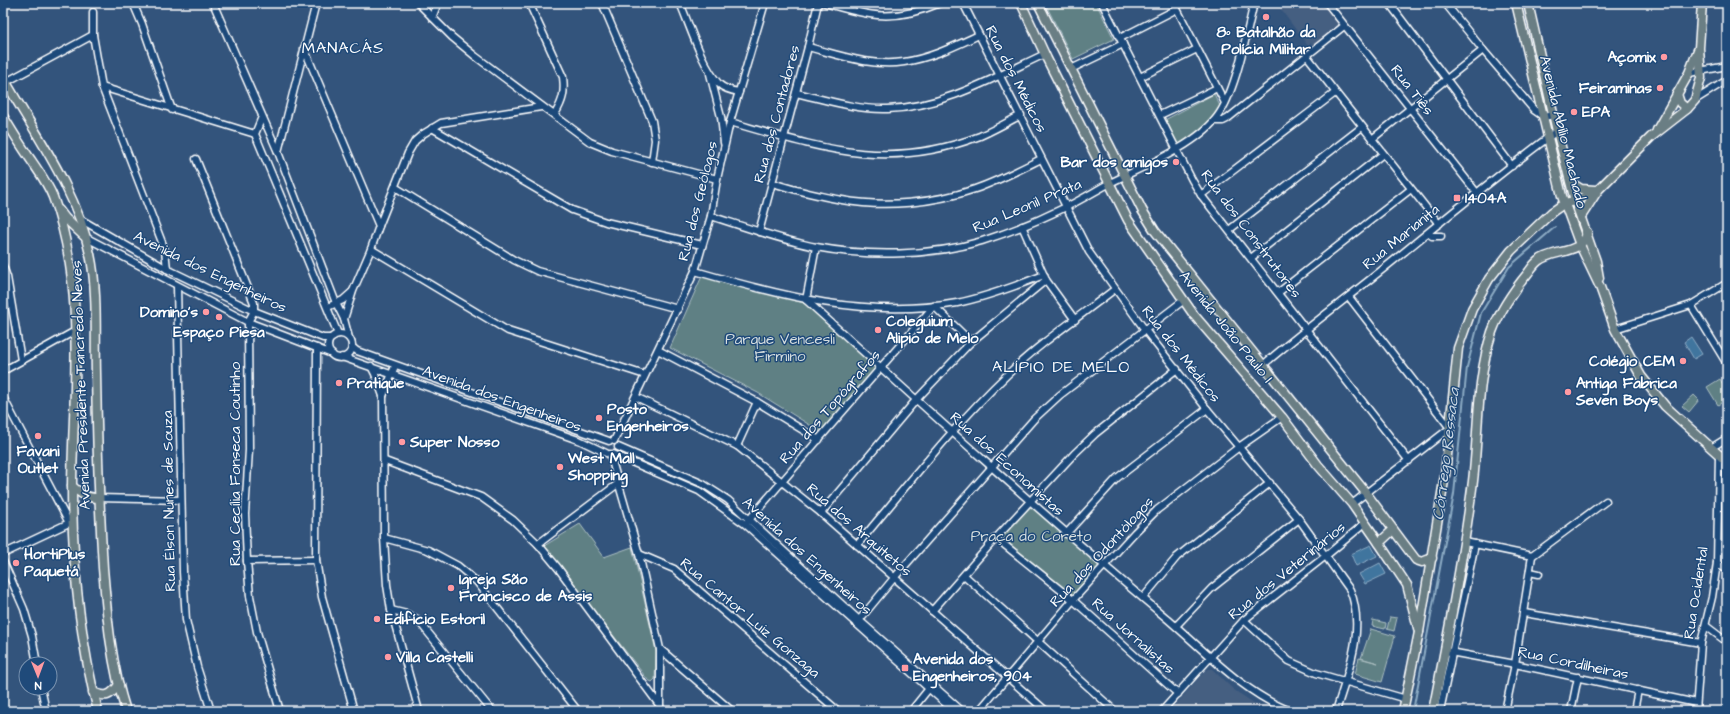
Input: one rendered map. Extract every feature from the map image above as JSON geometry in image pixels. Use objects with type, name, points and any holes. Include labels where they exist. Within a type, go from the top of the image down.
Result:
[{"type":"main road","name":"Avenida João Paulo I","points":[[1021,3],[1128,220],[1194,315],[1282,417],[1318,465],[1352,504],[1407,585],[1419,632]]},
{"type":"main road","name":"Avenida João Paulo I","points":[[1038,3],[1142,210],[1155,231],[1366,493],[1416,560],[1422,562],[1432,558]]},
{"type":"main road","name":"Avenida Abílio Machado","points":[[1516,3],[1564,200],[1580,245],[1600,287],[1615,329],[1641,376],[1660,400],[1712,448],[1723,454],[1727,462]]},
{"type":"main road","name":"Avenida Abílio Machado","points":[[1528,3],[1557,131],[1576,201],[1582,215],[1596,261],[1600,287]]},
{"type":"main road","points":[[1582,215],[1598,190],[1653,136],[1688,109],[1695,100],[1700,85],[1701,70],[1699,48],[1702,3]]},
{"type":"main road","points":[[1653,136],[1689,72],[1699,48]]},
{"type":"main road","name":"Avenida Presidente Tancredo Neves","points":[[4,83],[12,92],[63,177],[80,219],[91,254],[94,293],[99,498],[106,608],[122,701],[126,711]]},
{"type":"main road","points":[[1677,94],[1680,103],[1688,109]]},
{"type":"main road","name":"Avenida Presidente Tancredo Neves","points":[[3,116],[53,196],[70,261],[73,283],[75,330],[75,389],[71,523],[82,637],[98,711]]},
{"type":"main road","points":[[1571,183],[1586,190],[1598,190]]},
{"type":"main road","points":[[1403,711],[1419,632],[1445,475],[1458,348],[1472,309],[1489,279],[1511,251],[1564,200],[1576,201],[1598,190]]},
{"type":"main road","points":[[53,196],[65,218],[85,237]]},
{"type":"main road","points":[[1432,711],[1448,652],[1474,473],[1482,368],[1492,332],[1499,315],[1516,288],[1538,261],[1554,253],[1574,249],[1586,238],[1587,232]]},
{"type":"main road","points":[[72,486],[82,495],[90,498],[99,498]]},
{"type":"main road","points":[[1379,543],[1393,530]]},
{"type":"main road","points":[[94,692],[101,696],[112,694],[119,685]]},
{"type":"main road","points":[[98,711],[102,704],[107,700],[113,699],[122,701]]},
{"type":"street","points":[[133,3],[172,110]]},
{"type":"street","points":[[213,3],[278,152],[336,303],[344,320],[352,347],[349,354],[342,357],[336,357],[332,354],[329,344],[332,338],[338,334],[342,334],[349,338]]},
{"type":"street","points":[[278,152],[316,3]]},
{"type":"street","points":[[418,3],[432,18],[469,51],[541,107],[555,114],[590,142],[601,147],[652,162],[717,179]]},
{"type":"street","points":[[432,18],[438,3]]},
{"type":"street","points":[[529,3],[563,77],[565,88],[563,101],[555,114]]},
{"type":"street","points":[[602,3],[652,121],[655,140],[652,162]]},
{"type":"street","points":[[680,3],[709,68],[720,85],[739,92]]},
{"type":"street","name":"Rua dos Geólogos","points":[[612,441],[636,397],[695,271],[711,216],[717,179],[730,122],[765,3]]},
{"type":"street","name":"Rua dos Contadores","points":[[759,232],[808,47],[818,3]]},
{"type":"street","points":[[825,3],[853,11],[888,15],[912,13],[940,3]]},
{"type":"street","name":"Rua dos Médicos","points":[[963,3],[1089,252],[1145,330],[1207,409],[1299,519],[1350,590],[1355,602],[1358,629],[1336,711]]},
{"type":"street","name":"Rua dos Construtores","points":[[1102,3],[1201,195],[1279,292],[1409,461]]},
{"type":"street","points":[[1174,3],[1225,103]]},
{"type":"street","name":"Rua Leonil Prata","points":[[711,216],[759,232],[816,247],[876,253],[933,251],[982,240],[1022,226],[1065,207],[1177,149],[1200,134],[1214,121],[1225,103],[1234,79],[1254,3]]},
{"type":"street","name":"Rua Tiês","points":[[1327,3],[1477,193]]},
{"type":"street","points":[[1389,3],[1512,166]]},
{"type":"street","points":[[1445,3],[1534,110],[1544,117],[1553,115]]},
{"type":"street","points":[[1120,38],[1177,9]]},
{"type":"street","points":[[93,12],[93,35],[102,88],[166,250],[167,269]]},
{"type":"street","points":[[1214,121],[1223,121],[1344,26]]},
{"type":"street","points":[[4,83],[93,35]]},
{"type":"street","points":[[808,47],[865,61],[885,63],[904,62],[940,52],[979,35]]},
{"type":"street","points":[[1071,69],[1123,44]]},
{"type":"street","points":[[304,48],[378,226]]},
{"type":"street","points":[[1140,77],[1197,48]]},
{"type":"street","points":[[1372,139],[1483,50]]},
{"type":"street","points":[[796,93],[860,107],[895,108],[917,106],[945,99],[1045,54]]},
{"type":"street","points":[[1307,56],[1439,224]]},
{"type":"street","points":[[1689,72],[1727,66]]},
{"type":"street","points":[[709,68],[721,117],[724,149]]},
{"type":"street","points":[[1695,100],[1727,80]]},
{"type":"street","points":[[102,88],[255,134]]},
{"type":"street","points":[[1160,115],[1217,88]]},
{"type":"street","points":[[1201,195],[1335,93]]},
{"type":"street","points":[[344,320],[353,291],[371,249],[378,226],[408,153],[416,141],[432,128],[451,120],[541,107]]},
{"type":"street","points":[[730,122],[835,150],[871,155],[895,155],[922,152],[956,144],[981,136],[1021,116]]},
{"type":"street","points":[[262,117],[255,134],[338,334]]},
{"type":"street","points":[[1229,230],[1362,126]]},
{"type":"street","points":[[432,128],[572,210],[606,222],[702,245]]},
{"type":"street","name":"Rua Marianita","points":[[1263,365],[1306,328],[1349,296],[1557,131]]},
{"type":"street","points":[[1251,258],[1383,154]]},
{"type":"street","points":[[196,159],[251,293],[254,302],[254,311]]},
{"type":"street","points":[[772,183],[815,195],[844,201],[896,204],[947,196],[974,189],[994,182],[1041,159]]},
{"type":"street","points":[[395,187],[514,260],[537,271],[678,309]]},
{"type":"street","points":[[1279,292],[1411,189]]},
{"type":"street","name":"Avenida dos Engenheiros","points":[[80,219],[167,269],[254,311],[323,338],[332,338]]},
{"type":"street","points":[[1022,226],[1045,278],[1075,320]]},
{"type":"street","points":[[1428,233],[1432,236],[1441,236]]},
{"type":"street","name":"Avenida dos Engenheiros","points":[[85,237],[248,322],[332,354]]},
{"type":"street","points":[[806,300],[816,247]]},
{"type":"street","points":[[371,249],[508,331],[645,375]]},
{"type":"street","points":[[3,266],[7,277],[21,360]]},
{"type":"street","points":[[695,271],[763,291],[806,300],[873,308],[906,309],[958,303],[1045,278]]},
{"type":"street","points":[[821,513],[916,400],[971,342],[1045,278]]},
{"type":"street","points":[[1615,329],[1691,305],[1727,283]]},
{"type":"street","name":"Rua Élson Nunes de Souza","points":[[177,286],[181,500],[186,620],[197,667],[211,711]]},
{"type":"street","points":[[857,545],[953,433],[1008,374],[1033,352],[1115,289]]},
{"type":"street","points":[[328,307],[347,297],[353,291]]},
{"type":"street","points":[[1349,296],[1450,428],[1352,504]]},
{"type":"street","name":"Rua dos Economistas","points":[[806,300],[1066,534],[1211,657],[1255,693],[1278,706],[1291,711]]},
{"type":"street","points":[[857,622],[1034,419],[1060,395],[1184,300]]},
{"type":"street","points":[[1691,305],[1727,363]]},
{"type":"street","points":[[934,306],[971,342]]},
{"type":"street","name":"Rua dos Topógrafos","points":[[745,524],[934,306]]},
{"type":"street","name":"Rua Cecília Fonseca Coutinho","points":[[254,311],[248,322],[249,450],[245,514],[247,560],[250,596],[257,632],[280,711]]},
{"type":"street","points":[[3,370],[75,330]]},
{"type":"street","name":"Avenida dos Engenheiros","points":[[352,347],[357,351],[395,366],[612,441]]},
{"type":"street","points":[[317,348],[316,560],[322,597],[354,711]]},
{"type":"street","points":[[658,350],[757,402],[819,440]]},
{"type":"street","name":"Avenida dos Engenheiros","points":[[342,357],[569,436],[699,491],[745,524],[930,687],[954,711]]},
{"type":"street","points":[[370,366],[375,374],[383,396],[385,461],[384,538],[386,585],[391,610],[419,711]]},
{"type":"street","points":[[383,396],[395,366]]},
{"type":"street","points":[[932,611],[996,538],[1095,434],[1177,369]]},
{"type":"street","name":"Rua dos Arquitetos","points":[[636,397],[737,446],[783,481],[1046,711]]},
{"type":"street","points":[[3,398],[71,523],[3,554]]},
{"type":"street","points":[[737,446],[757,402]]},
{"type":"street","points":[[1066,534],[1117,478],[1207,409]]},
{"type":"street","name":"Rua dos Odontólogos","points":[[979,711],[1072,600],[1157,510],[1239,447],[1282,417]]},
{"type":"street","points":[[569,436],[572,427]]},
{"type":"street","points":[[1712,448],[1727,438]]},
{"type":"street","points":[[610,454],[617,451],[618,447],[612,441],[605,445],[604,449],[610,454],[639,554],[660,649],[660,709]]},
{"type":"street","name":"Avenida dos Engenheiros","points":[[618,447],[703,484],[728,500],[750,519],[857,622]]},
{"type":"street","name":"Rua Ocidental","points":[[1696,711],[1700,643],[1706,626],[1717,563],[1723,454]]},
{"type":"street","points":[[615,469],[626,460]]},
{"type":"street","points":[[385,461],[481,497],[513,520],[538,544],[558,568],[660,709]]},
{"type":"street","points":[[538,544],[619,483]]},
{"type":"street","points":[[1142,598],[1177,557],[1270,483]]},
{"type":"street","points":[[99,498],[181,500]]},
{"type":"street","points":[[1505,711],[1524,613],[1532,556],[1606,500]]},
{"type":"street","points":[[1176,626],[1212,588],[1299,519]]},
{"type":"street","name":"Rua dos Veterinários","points":[[1162,711],[1244,620],[1327,556],[1365,523]]},
{"type":"street","points":[[384,538],[428,550],[458,566],[477,582],[578,711]]},
{"type":"street","name":"Rua Jornalistas","points":[[996,538],[1072,600],[1178,694]]},
{"type":"street","points":[[1465,542],[1532,556]]},
{"type":"street","points":[[1440,711],[1448,652],[1475,544]]},
{"type":"street","name":"Rua Cantor Luiz Gonzaga","points":[[639,554],[674,569],[838,711]]},
{"type":"street","points":[[247,560],[316,560]]},
{"type":"street","points":[[3,561],[24,609],[32,636],[36,656]]},
{"type":"street","points":[[1717,563],[1727,570]]},
{"type":"street","points":[[1530,572],[1538,574]]},
{"type":"street","points":[[964,575],[1115,711]]},
{"type":"street","points":[[391,610],[417,619],[492,711]]},
{"type":"street","points":[[1524,613],[1700,643]]},
{"type":"street","points":[[1244,620],[1289,661],[1316,673],[1406,698]]},
{"type":"street","points":[[1706,626],[1727,642]]},
{"type":"street","points":[[660,649],[732,711]]},
{"type":"street","name":"Rua Cordilheiras","points":[[1448,652],[1515,664],[1696,703]]},
{"type":"street","points":[[1571,711],[1578,677]]},
{"type":"street","points":[[910,711],[930,687]]},
{"type":"street","name":"Avenida dos Engenheiros","points":[[930,687],[962,711]]},
{"type":"street","points":[[1634,711],[1638,690]]},
{"type":"street","points":[[43,696],[46,711]]},
{"type":"shaded area","points":[[1276,3],[1323,3],[1340,26],[1314,46],[1311,43],[1308,46]]},
{"type":"shaded area","points":[[1691,337],[1702,354],[1694,359],[1684,342]]},
{"type":"shaded area","points":[[1371,545],[1377,556],[1356,566],[1351,554]]},
{"type":"shaded area","points":[[1380,563],[1386,574],[1365,584],[1359,574]]},
{"type":"shaded area","points":[[1207,669],[1212,669],[1234,690],[1257,705],[1270,711],[1170,711]]},
{"type":"green space","points":[[1045,3],[1096,3],[1114,39],[1073,59]]},
{"type":"green space","points":[[1214,94],[1221,108],[1205,126],[1175,149],[1161,122]]},
{"type":"green space","name":"Parque Vencesli Firmino","points":[[702,276],[804,303],[877,368],[821,432],[758,393],[670,348]]},
{"type":"green space","points":[[1720,379],[1727,392],[1727,399],[1718,405],[1707,387]]},
{"type":"green space","points":[[1694,395],[1699,400],[1689,412],[1682,406]]},
{"type":"green space","name":"Praça do Coreto","points":[[1028,502],[1104,565],[1073,600],[996,538]]},
{"type":"green space","points":[[580,524],[604,557],[632,547],[656,651],[655,679],[652,682],[648,680],[544,546]]},
{"type":"green space","points":[[1390,617],[1397,618],[1394,631],[1387,629]]},
{"type":"green space","points":[[1373,620],[1386,623],[1385,629],[1372,626]]},
{"type":"green space","points":[[1371,629],[1395,636],[1382,682],[1355,674],[1359,658],[1378,663],[1361,658]]},
{"type":"waterway","name":"Córrego Ressaca","points":[[1413,711],[1454,494],[1467,367],[1481,313],[1509,267],[1555,227]]},
{"type":"place","name":"8º Batalhão da Polícia Militar","points":[[1266,17]]},
{"type":"place","name":"Açomix","points":[[1664,57]]},
{"type":"place","name":"Feiraminas","points":[[1660,88]]},
{"type":"place","name":"EPA","points":[[1574,112]]},
{"type":"place","name":"Bar dos amigos","points":[[1176,162]]},
{"type":"place","name":"1404A","points":[[1457,198]]},
{"type":"place","name":"Domino's","points":[[206,312]]},
{"type":"place","name":"Espaço Piesa","points":[[219,317]]},
{"type":"place","name":"Coleguium Alipio de Melo","points":[[878,330]]},
{"type":"place","name":"Colégio CEM","points":[[1683,361]]},
{"type":"place","name":"Pratique","points":[[339,383]]},
{"type":"place","name":"Antiga Fabrica Seven Boys","points":[[1568,392]]},
{"type":"place","name":"Posto Engenheiros","points":[[599,418]]},
{"type":"place","name":"Favani Outlet","points":[[38,436]]},
{"type":"place","name":"Super Nosso","points":[[402,442]]},
{"type":"place","name":"West Mall Shopping","points":[[560,467]]},
{"type":"place","name":"HortiPlus Paquetá","points":[[16,563]]},
{"type":"place","name":"Igreja São Francisco de Assis","points":[[451,588]]},
{"type":"place","name":"Edifício Estoril","points":[[377,619]]},
{"type":"place","name":"Villa Castelli","points":[[388,657]]},
{"type":"place","name":"Avenida dos Engenheiros, 904","points":[[905,668]]},
{"type":"district","name":"MANACÁS","points":[[343,48]]},
{"type":"district","name":"ALÍPIO DE MELO","points":[[1061,367]]}]
